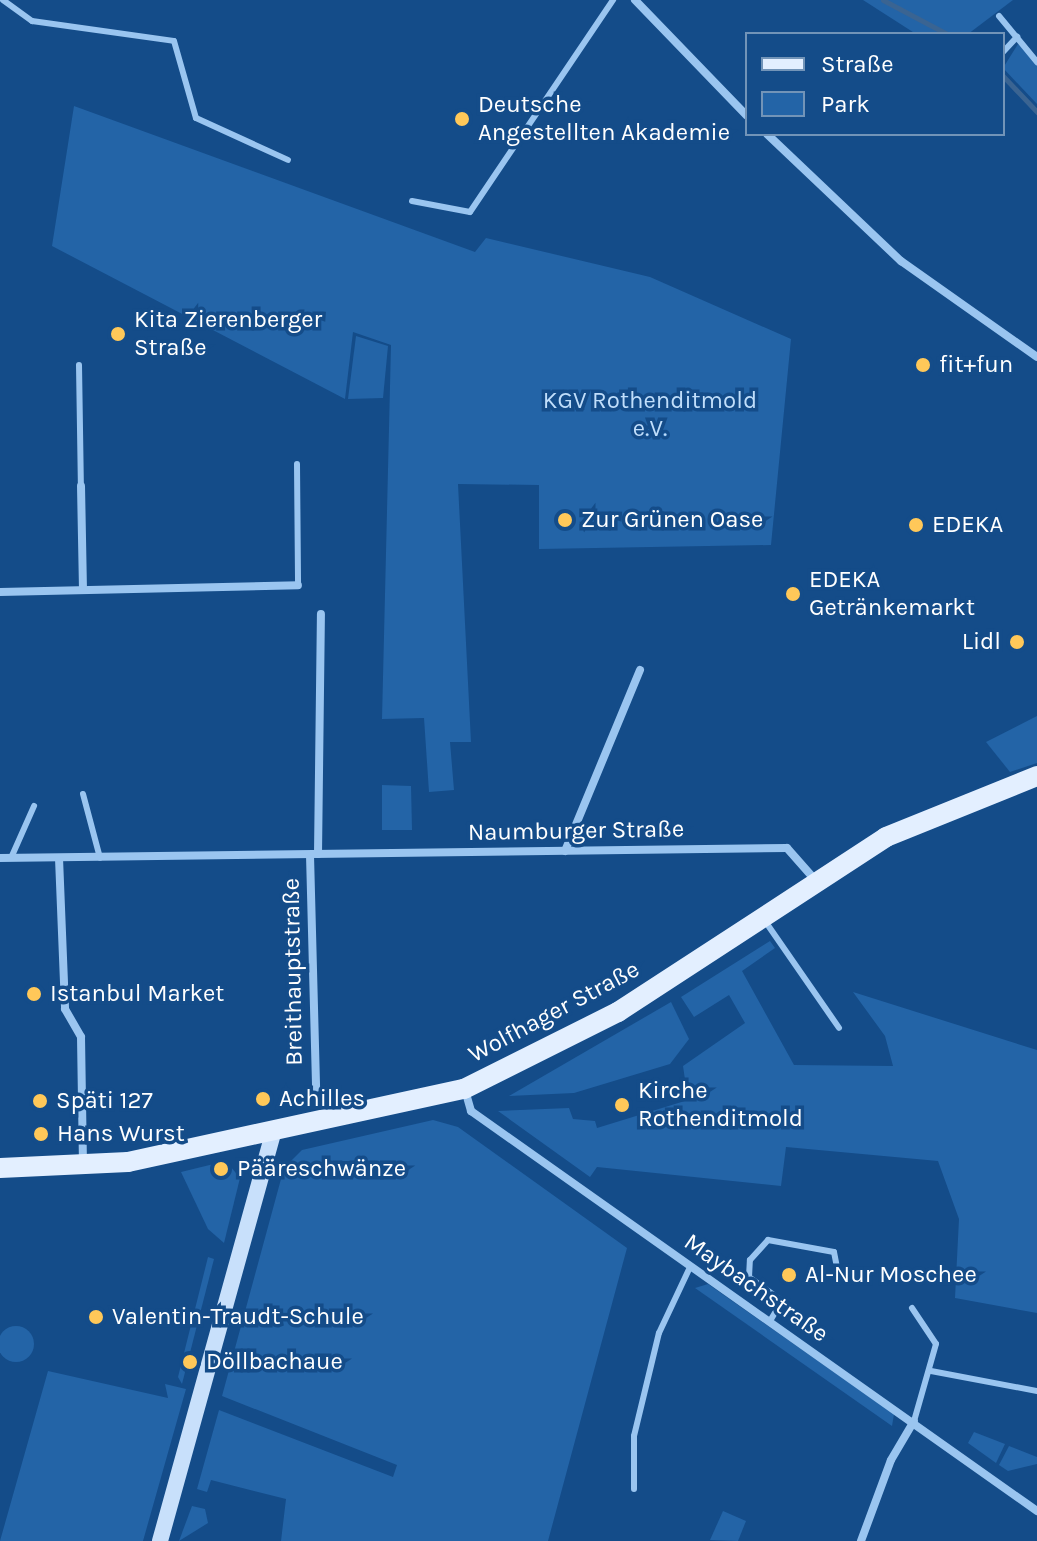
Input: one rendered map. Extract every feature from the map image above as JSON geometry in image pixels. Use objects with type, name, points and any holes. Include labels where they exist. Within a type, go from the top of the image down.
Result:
[{"type":"main road","name":"Wolfhager Straße","points":[[0,1168],[83,1168],[272,1136],[464,1089],[618,1012],[886,837],[1037,776]]},
{"type":"main road","points":[[160,1541],[272,1136]]},
{"type":"street","points":[[635,0],[745,114]]},
{"type":"street","points":[[769,136],[901,261],[1037,357]]},
{"type":"street","points":[[81,486],[83,590]]},
{"type":"street","points":[[0,592],[298,585]]},
{"type":"street","points":[[314,854],[321,614]]},
{"type":"street","points":[[565,851],[640,670]]},
{"type":"street","name":"Naumburger Straße","points":[[0,858],[787,848],[818,883]]},
{"type":"street","name":"Breithauptstraße","points":[[314,854],[316,1088]]},
{"type":"street","points":[[59,858],[65,1009],[81,1037],[83,1168]]},
{"type":"street","name":"Maybachstraße","points":[[464,1089],[471,1111],[914,1421],[1037,1511]]},
{"type":"street","points":[[861,1541],[914,1421]]},
{"type":"lane","points":[[3,0],[32,21],[174,41],[196,118],[288,160]]},
{"type":"lane","points":[[412,201],[470,212],[613,0]]},
{"type":"lane","points":[[999,16],[1037,62]]},
{"type":"lane","points":[[1005,50],[1017,37]]},
{"type":"lane","points":[[79,365],[81,486]]},
{"type":"lane","points":[[297,464],[298,585]]},
{"type":"lane","points":[[83,794],[100,858]]},
{"type":"lane","points":[[11,858],[34,806]]},
{"type":"lane","points":[[763,918],[839,1028]]},
{"type":"lane","points":[[770,1321],[782,1301],[749,1277],[750,1260],[768,1240],[834,1252],[838,1273]]},
{"type":"lane","points":[[634,1489],[634,1436],[659,1333],[690,1267]]},
{"type":"lane","points":[[912,1308],[936,1344],[931,1371],[914,1421]]},
{"type":"lane","points":[[931,1371],[1037,1391]]},
{"type":"green space","points":[[863,0],[1013,0],[971,32],[913,32]]},
{"type":"green space","points":[[1018,44],[1037,62],[1037,104],[1005,70]]},
{"type":"green space","name":"KGV Rothenditmold e.V.","points":[[74,106],[475,252],[486,238],[650,277],[791,339],[771,545],[539,549],[539,485],[458,484],[471,742],[450,742],[454,790],[429,792],[424,718],[382,719],[391,345],[353,332],[345,399],[52,246]]},
{"type":"green space","points":[[356,336],[388,346],[383,398],[348,399]]},
{"type":"green space","points":[[1037,716],[1037,763],[1010,772],[986,742]]},
{"type":"green space","points":[[382,785],[411,786],[412,830],[382,830]]},
{"type":"green space","points":[[770,941],[775,948],[742,971],[794,1065],[893,1066],[885,1036],[853,992],[1037,1050],[1037,1313],[955,1298],[959,1219],[938,1161],[786,1147],[781,1186],[597,1167],[590,1177],[498,1111],[569,1108],[573,1119],[595,1121],[597,1128],[688,1100],[683,1066],[745,1023],[729,995],[694,1017],[681,997]]},
{"type":"green space","points":[[671,1002],[689,1039],[670,1064],[574,1093],[509,1096]]},
{"type":"green space","points":[[433,1120],[458,1127],[627,1248],[548,1541],[281,1541],[286,1499],[211,1480],[207,1492],[197,1489],[219,1410],[393,1477],[397,1465],[222,1396],[284,1168],[302,1150]]},
{"type":"green space","points":[[226,1161],[240,1178],[224,1243],[208,1229],[181,1172]]},
{"type":"green space","points":[[208,1257],[214,1259],[182,1384],[178,1377]]},
{"type":"green space","points":[[708,1284],[894,1414],[892,1426],[695,1288]]},
{"type":"green space","points":[[9,1327],[23,1327],[33,1337],[33,1351],[23,1361],[9,1361],[-1,1351],[-1,1337]]},
{"type":"green space","points":[[48,1371],[168,1398],[165,1384],[186,1389],[143,1541],[0,1541]]},
{"type":"green space","points":[[974,1432],[1005,1444],[996,1463],[968,1443]]},
{"type":"green space","points":[[1009,1446],[1037,1457],[1037,1464],[1008,1471],[999,1465]]},
{"type":"green space","points":[[192,1506],[205,1509],[208,1523],[179,1541]]},
{"type":"green space","points":[[723,1511],[746,1521],[738,1541],[710,1540]]},
{"type":"waterway","points":[[883,0],[943,32]]},
{"type":"waterway","points":[[1005,78],[1037,112]]},
{"type":"place","name":"Deutsche Angestellten Akademie","points":[[462,119]]},
{"type":"place","name":"Kita Zierenberger Straße","points":[[118,334]]},
{"type":"place","name":"fit+fun","points":[[923,365]]},
{"type":"place","name":"Zur Grünen Oase","points":[[565,520]]},
{"type":"place","name":"EDEKA","points":[[916,525]]},
{"type":"place","name":"EDEKA Getränkemarkt","points":[[793,594]]},
{"type":"place","name":"Lidl","points":[[1017,642]]},
{"type":"place","name":"Istanbul Market","points":[[34,994]]},
{"type":"place","name":"Achilles","points":[[263,1099]]},
{"type":"place","name":"Späti 127","points":[[40,1101]]},
{"type":"place","name":"Kirche Rothenditmold","points":[[622,1105]]},
{"type":"place","name":"Hans Wurst","points":[[41,1134]]},
{"type":"place","name":"Pääreschwänze","points":[[221,1169]]},
{"type":"place","name":"Al-Nur Moschee","points":[[789,1275]]},
{"type":"place","name":"Valentin-Traudt-Schule","points":[[96,1317]]},
{"type":"place","name":"Döllbachaue","points":[[190,1362]]}]
